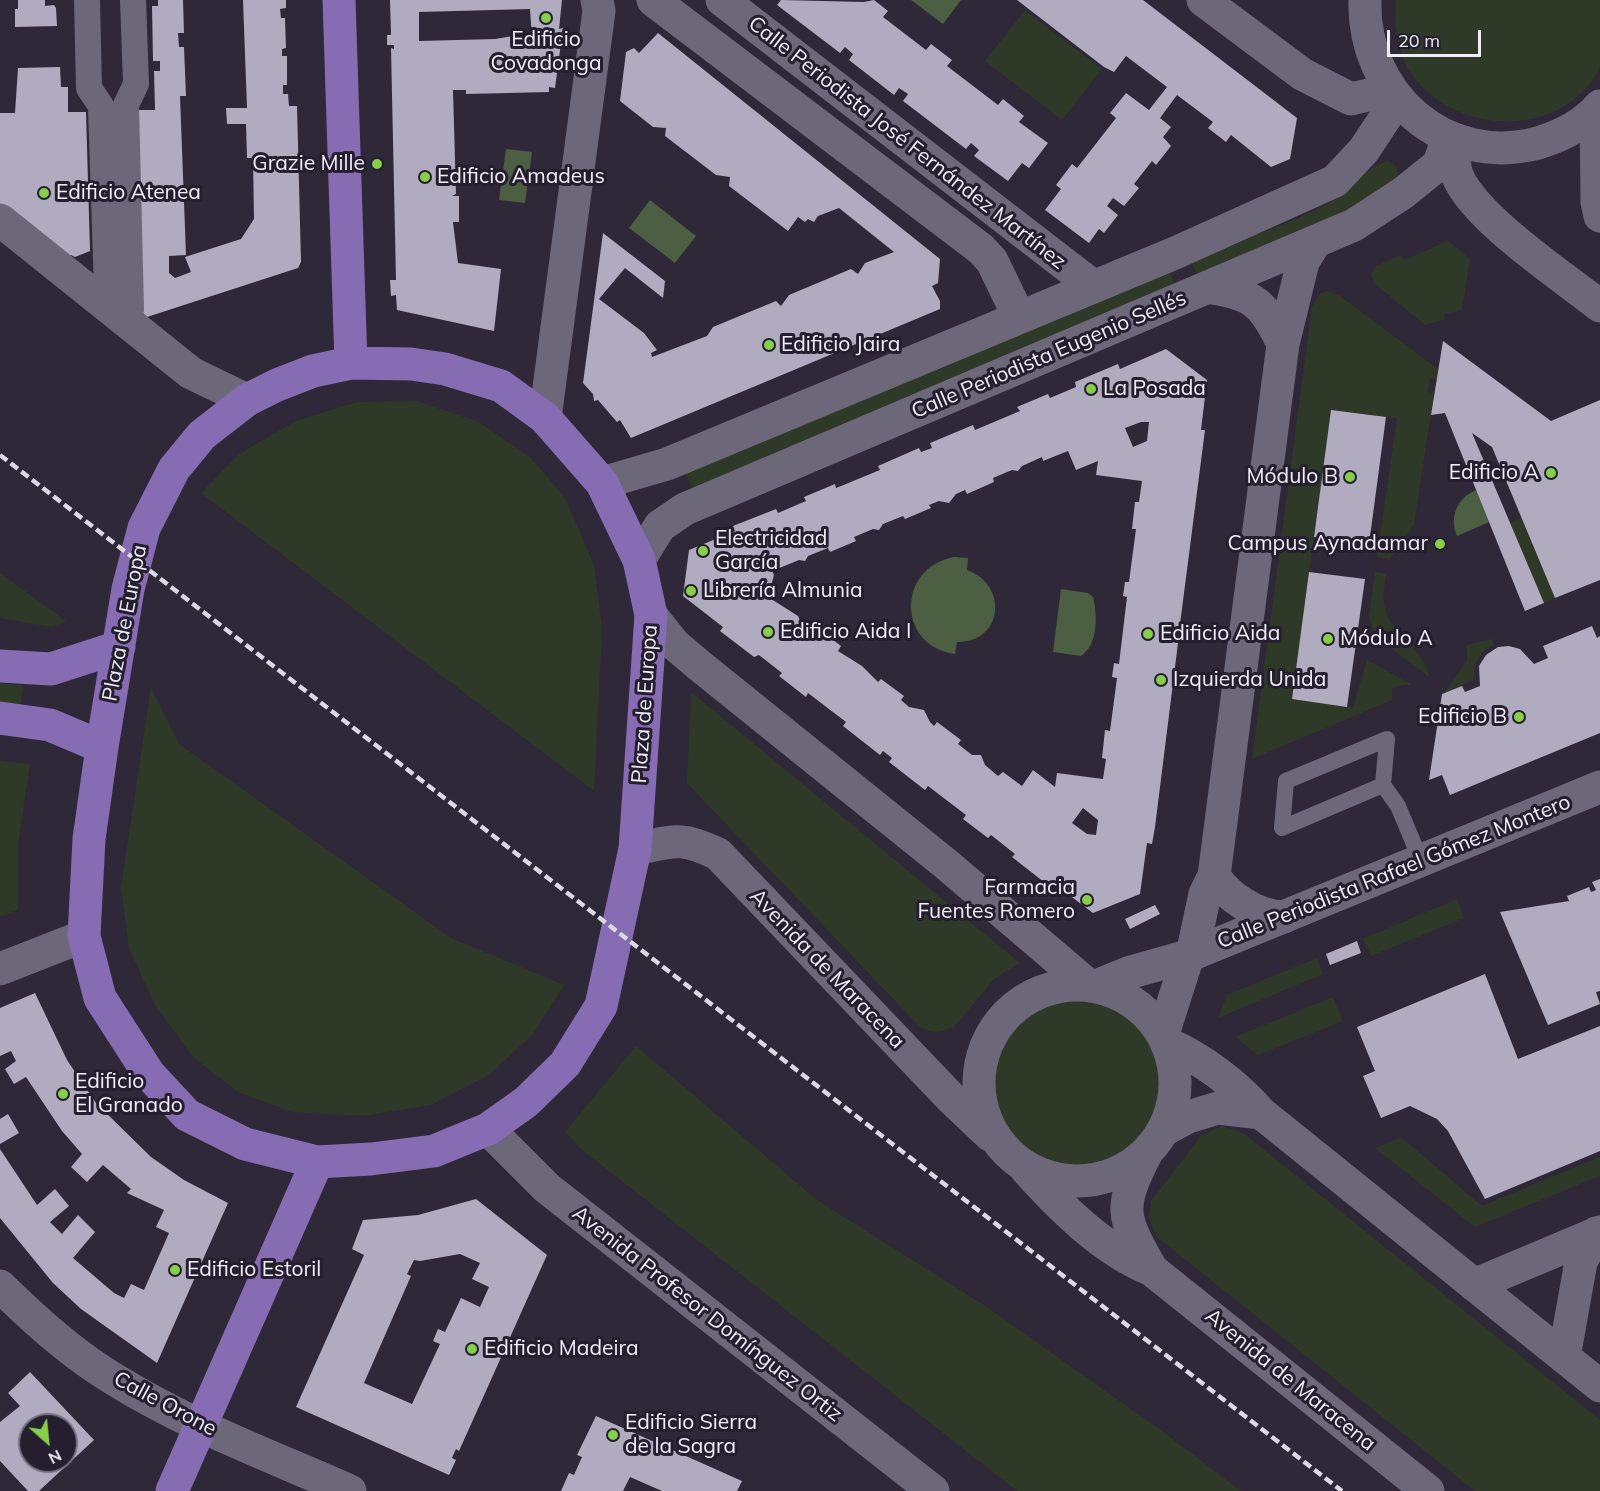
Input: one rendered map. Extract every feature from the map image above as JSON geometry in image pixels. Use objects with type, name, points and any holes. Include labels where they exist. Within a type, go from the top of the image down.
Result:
[{"type":"main road","points":[[339,0],[351,363]]},
{"type":"main road","name":"Calle Periodista José Fernández Martínez","points":[[653,0],[981,249],[992,261],[1019,317]]},
{"type":"main road","name":"Calle Periodista José Fernández Martínez","points":[[722,0],[1093,286]]},
{"type":"main road","points":[[1203,0],[1302,74],[1351,99],[1393,95]]},
{"type":"main road","points":[[1365,0],[1365,21],[1373,60],[1393,95],[1421,121],[1452,139],[1493,147],[1530,145],[1570,130],[1598,108]]},
{"type":"main road","points":[[545,418],[604,4]]},
{"type":"main road","points":[[602,483],[667,464],[1175,253],[1335,180],[1364,150],[1393,95]]},
{"type":"main road","points":[[1598,108],[1597,202],[1600,216]]},
{"type":"main road","points":[[1452,139],[1457,174],[1490,219],[1600,306]]},
{"type":"main road","name":"Calle Periodista Eugenio Sellés","points":[[639,560],[660,526],[685,509],[1018,366],[1212,288],[1314,244],[1372,214],[1436,167],[1452,139]]},
{"type":"main road","points":[[0,220],[191,373],[247,400]]},
{"type":"main road","points":[[1165,1039],[1190,956],[1205,894],[1214,876],[1283,344],[1303,262],[1314,244]]},
{"type":"main road","points":[[1212,288],[1239,291],[1262,306],[1283,344]]},
{"type":"main road","name":"Plaza de Europa","points":[[351,363],[411,364],[445,369],[501,386],[545,418],[602,483],[639,560],[651,615],[635,849],[601,1006],[566,1064],[525,1102],[488,1129],[434,1151],[371,1159],[317,1162],[245,1144],[187,1115],[149,1074],[100,998],[84,936],[89,839],[102,747],[128,589],[144,528],[174,469],[202,435],[247,400],[313,371],[351,363]]},
{"type":"main road","points":[[651,615],[674,644],[700,666],[1092,985],[1123,996],[1152,1019],[1165,1039],[1175,1082],[1155,1141]]},
{"type":"main road","points":[[0,666],[51,669],[119,647]]},
{"type":"main road","points":[[0,718],[50,725],[102,747]]},
{"type":"main road","name":"Calle Periodista Rafael Gómez Montero","points":[[1092,985],[1190,956],[1600,787]]},
{"type":"main road","name":"Avenida de Maracena","points":[[635,849],[674,841],[692,842],[718,854],[945,1092],[1054,1200],[1126,1259],[1152,1270],[1428,1491]]},
{"type":"main road","points":[[1214,876],[1222,887],[1251,908],[1271,916],[1284,917]]},
{"type":"main road","points":[[0,969],[84,936]]},
{"type":"main road","points":[[1092,985],[1056,986],[1025,999],[998,1024],[983,1051],[978,1079],[982,1111],[1010,1154],[1050,1178],[1081,1181],[1124,1169],[1155,1141],[1188,1117],[1218,1108],[1261,1113]]},
{"type":"main road","points":[[1165,1039],[1244,1093],[1261,1113],[1600,1386]]},
{"type":"main road","name":"Avenida Profesor Domínguez Ortiz","points":[[488,1129],[548,1188],[933,1491]]},
{"type":"main road","name":"Avenida de Maracena","points":[[1152,1270],[1126,1218],[1129,1188],[1155,1141]]},
{"type":"main road","points":[[172,1491],[317,1162]]},
{"type":"main road","points":[[1474,1286],[1598,1233]]},
{"type":"main road","points":[[1564,1357],[1581,1262],[1598,1233]]},
{"type":"main road","name":"Calle Orone","points":[[0,1286],[41,1327],[115,1380],[201,1425],[350,1491]]},
{"type":"street","points":[[87,0],[89,88],[101,106],[106,289],[98,298]]},
{"type":"street","points":[[124,320],[131,310],[126,105],[136,84],[134,0]]},
{"type":"lane","points":[[1383,785],[1282,828],[1286,781],[1387,739],[1383,785],[1398,806],[1421,861]]},
{"type":"shaded area","points":[[911,0],[961,0],[943,24]]},
{"type":"shaded area","points":[[1395,0],[1600,0],[1600,67],[1583,92],[1560,109],[1533,119],[1505,121],[1476,117],[1449,107],[1425,90],[1407,67],[1398,43]]},
{"type":"shaded area","points":[[1025,10],[1102,69],[1062,120],[985,61]]},
{"type":"shaded area","points":[[506,149],[532,152],[525,203],[499,200]]},
{"type":"shaded area","points":[[1388,161],[1396,166],[1398,176],[1392,187],[1360,211],[1199,280],[1190,259],[1308,214],[1333,201],[1371,169]]},
{"type":"shaded area","points":[[650,200],[696,236],[675,263],[629,228]]},
{"type":"shaded area","points":[[1448,241],[1470,259],[1462,310],[1444,314],[1445,319],[1425,325],[1374,283],[1371,274],[1376,266],[1401,255],[1404,260]]},
{"type":"shaded area","points":[[1168,269],[1177,289],[694,493],[685,471]]},
{"type":"shaded area","points":[[1328,291],[1340,296],[1438,369],[1437,379],[1430,378],[1428,392],[1434,393],[1414,525],[1390,559],[1377,557],[1397,418],[1331,410],[1292,699],[1353,707],[1367,660],[1412,685],[1402,685],[1392,689],[1392,700],[1252,759],[1312,307],[1319,294]]},
{"type":"shaded area","points":[[416,401],[479,422],[531,458],[565,498],[594,565],[602,628],[594,791],[201,493],[239,454],[296,421],[357,402]]},
{"type":"shaded area","points":[[1476,490],[1489,522],[1457,536],[1454,522],[1456,509],[1469,493]]},
{"type":"shaded area","points":[[1521,518],[1555,598],[1544,603],[1510,523]]},
{"type":"shaded area","points":[[954,557],[968,558],[967,570],[981,577],[990,588],[995,612],[991,624],[984,633],[972,640],[957,642],[955,654],[936,648],[922,637],[914,623],[911,607],[914,590],[922,576],[935,564]]},
{"type":"shaded area","points":[[1375,572],[1386,574],[1384,599],[1387,613],[1398,632],[1426,666],[1429,677],[1375,636],[1369,617]]},
{"type":"shaded area","points":[[0,573],[66,621],[52,627],[0,618]]},
{"type":"shaded area","points":[[1061,589],[1088,593],[1093,597],[1096,620],[1094,637],[1087,651],[1081,656],[1053,652]]},
{"type":"shaded area","points":[[1491,639],[1494,645],[1484,651],[1478,659],[1474,680],[1444,693],[1467,661],[1467,645]]},
{"type":"shaded area","points":[[0,683],[23,686],[21,704],[0,702]]},
{"type":"shaded area","points":[[151,687],[179,744],[451,938],[564,985],[533,1034],[489,1075],[431,1105],[363,1116],[292,1112],[238,1092],[194,1058],[155,1005],[129,948],[121,888]]},
{"type":"shaded area","points":[[691,692],[1020,963],[994,979],[954,1027],[936,1033],[921,1028],[687,783]]},
{"type":"shaded area","points":[[0,761],[30,764],[18,845],[18,910],[0,917]]},
{"type":"shaded area","points":[[1457,899],[1464,918],[1371,956],[1363,939]]},
{"type":"shaded area","points":[[1317,958],[1323,974],[1218,1018],[1227,995]]},
{"type":"shaded area","points":[[1333,997],[1343,1021],[1258,1055],[1235,1037]]},
{"type":"shaded area","points":[[1076,998],[1108,1005],[1122,1012],[1135,1023],[1146,1036],[1153,1050],[1160,1082],[1153,1114],[1146,1128],[1135,1141],[1122,1152],[1108,1159],[1076,1166],[1044,1159],[1030,1152],[1017,1141],[1006,1128],[999,1114],[992,1082],[999,1050],[1006,1036],[1017,1023],[1030,1012],[1044,1005]]},
{"type":"shaded area","points":[[636,1046],[817,1200],[987,1307],[1166,1434],[1241,1491],[1017,1491],[581,1149],[565,1132]]},
{"type":"shaded area","points":[[1222,1126],[1243,1133],[1600,1420],[1600,1491],[1475,1491],[1157,1237],[1149,1217],[1151,1201],[1201,1136]]},
{"type":"shaded area","points":[[1401,1137],[1482,1206],[1600,1157],[1600,1176],[1475,1227],[1375,1148]]},
{"type":"building","points":[[18,0],[45,0],[45,6],[54,5],[57,26],[15,27],[15,9],[18,9]]},
{"type":"building","points":[[158,0],[183,0],[184,33],[178,33],[179,47],[184,47],[186,96],[180,96],[186,255],[169,256],[169,273],[175,278],[191,272],[185,257],[241,239],[254,219],[253,158],[247,158],[246,124],[227,124],[226,108],[247,108],[243,0],[286,0],[286,8],[280,9],[281,18],[285,18],[286,48],[282,49],[282,56],[287,56],[287,85],[283,85],[283,94],[288,94],[289,106],[297,106],[301,262],[298,268],[147,317],[142,312],[136,110],[155,110],[154,71],[160,71],[160,61],[153,61],[152,6],[158,6]]},
{"type":"building","name":"Edificio Amadeus","points":[[390,0],[562,0],[559,29],[563,28],[555,88],[549,87],[549,92],[466,94],[466,90],[453,90],[456,194],[452,196],[459,196],[459,222],[453,222],[458,263],[501,269],[494,331],[397,310],[396,295],[391,296],[390,280],[396,280],[391,48],[394,49],[394,45],[387,45],[387,35],[391,35]],"holes":[[[530,9],[532,38],[513,39],[513,36],[495,39],[419,41],[419,12]]]},
{"type":"building","points":[[781,0],[864,2],[874,0],[888,11],[883,17],[926,50],[931,44],[952,60],[947,66],[998,105],[1003,99],[1024,116],[1019,122],[1048,143],[1029,168],[1022,163],[1008,181],[974,156],[979,150],[971,143],[966,149],[903,101],[908,94],[899,88],[894,95],[849,60],[853,54],[845,47],[840,53],[777,5]]},
{"type":"building","points":[[1017,0],[1143,0],[1297,118],[1290,159],[1271,167],[1231,135],[1226,142],[1208,128],[1213,122],[1177,95],[1160,118],[1171,127],[1163,137],[1171,146],[1156,165],[1152,161],[1134,184],[1139,188],[1124,206],[1113,198],[1107,206],[1118,215],[1104,233],[1099,229],[1089,243],[1045,210],[1061,189],[1056,185],[1072,164],[1077,168],[1116,118],[1110,113],[1126,93],[1149,110],[1167,87],[1126,56],[1114,72],[1104,67]]},
{"type":"building","points":[[658,33],[940,259],[938,283],[932,286],[940,301],[940,309],[631,438],[620,420],[617,422],[598,400],[594,401],[593,394],[583,383],[603,233],[665,281],[663,298],[625,268],[599,299],[644,333],[657,350],[651,353],[652,357],[707,336],[713,327],[776,301],[781,306],[789,295],[851,269],[858,274],[865,263],[894,252],[839,208],[818,216],[814,222],[808,219],[805,222],[798,217],[788,231],[729,186],[730,177],[716,175],[665,136],[666,128],[653,127],[620,101],[626,52],[634,48],[639,53]]},
{"type":"building","name":"Edificio Atenea","points":[[60,67],[61,87],[68,87],[68,112],[86,112],[90,251],[75,257],[71,255],[67,259],[0,206],[0,113],[15,113],[18,68]]},
{"type":"building","name":"Edificio A","points":[[1443,341],[1551,421],[1600,400],[1600,580],[1555,598],[1492,447],[1472,433],[1544,603],[1525,611],[1445,413],[1431,415]]},
{"type":"building","name":"Edificio Aida I","points":[[1166,349],[1207,380],[1201,430],[1205,430],[1179,632],[1174,632],[1173,642],[1178,643],[1152,844],[1147,843],[1140,894],[1093,913],[1052,882],[1049,886],[1012,857],[1015,854],[991,835],[988,838],[963,819],[966,815],[928,786],[925,790],[889,762],[892,758],[883,751],[880,755],[843,726],[846,722],[808,693],[806,697],[779,676],[782,673],[759,655],[754,657],[720,631],[723,627],[683,596],[689,550],[735,531],[733,526],[776,509],[778,513],[806,501],[804,497],[835,484],[836,488],[880,470],[878,466],[919,448],[921,452],[932,448],[930,443],[973,425],[975,430],[1020,411],[1017,407],[1048,394],[1050,398],[1076,387],[1075,382],[1118,364],[1120,369]],"holes":[[[1141,422],[1149,422],[1147,441],[1133,447],[1125,428]],[[1068,451],[1076,470],[1098,461],[1096,475],[1142,481],[1139,502],[1135,502],[1132,529],[1136,529],[1129,582],[1125,582],[1123,596],[1127,597],[1119,664],[1114,663],[1112,677],[1117,678],[1110,731],[1105,730],[1102,758],[1106,759],[1103,779],[1057,773],[1055,787],[1033,770],[1022,786],[1003,772],[998,776],[985,765],[981,755],[972,755],[958,744],[961,740],[937,722],[934,726],[924,710],[909,707],[901,700],[904,696],[881,679],[878,682],[862,666],[838,651],[841,646],[819,629],[816,634],[801,623],[798,616],[768,597],[774,575],[772,571],[799,560],[805,561],[808,556],[828,548],[830,552],[856,541],[854,537],[873,529],[879,530],[883,524],[903,516],[905,519],[931,508],[929,505],[939,501],[949,503],[956,494],[965,490],[967,494],[994,482],[993,478],[1012,470],[1018,471],[1022,466],[1042,457],[1043,461]],[[1083,808],[1098,820],[1096,835],[1087,834],[1072,823]]]},
{"type":"building","name":"Módulo B","points":[[1331,410],[1386,417],[1369,544],[1314,537]]},
{"type":"building","name":"Módulo A","points":[[1309,572],[1365,579],[1347,707],[1292,699]]},
{"type":"building","name":"Edificio B","points":[[1592,626],[1597,638],[1600,636],[1600,733],[1450,795],[1442,775],[1429,780],[1442,694],[1462,686],[1465,692],[1480,686],[1479,666],[1486,655],[1498,647],[1509,646],[1520,649],[1534,664],[1548,658],[1543,646]]},
{"type":"building","points":[[1600,879],[1600,991],[1596,992],[1600,1004],[1548,1025],[1500,912],[1569,901],[1567,896],[1589,887],[1591,892],[1596,890],[1592,882]]},
{"type":"building","points":[[1155,905],[1160,914],[1130,929],[1125,919]]},
{"type":"building","points":[[1357,941],[1361,953],[1330,965],[1326,954]]},
{"type":"building","points":[[1485,974],[1518,1059],[1600,1026],[1600,1151],[1485,1199],[1448,1131],[1437,1119],[1410,1106],[1381,1118],[1363,1076],[1375,1071],[1357,1027]]},
{"type":"building","points":[[35,993],[67,1060],[96,1103],[151,1157],[184,1180],[228,1203],[157,1363],[81,1309],[53,1283],[0,1218],[0,1149],[37,1205],[55,1189],[69,1206],[50,1222],[62,1234],[78,1215],[95,1232],[73,1258],[114,1293],[124,1298],[131,1284],[144,1290],[169,1233],[156,1227],[164,1210],[127,1193],[131,1189],[103,1165],[87,1182],[71,1167],[82,1154],[62,1131],[26,1077],[14,1084],[5,1069],[16,1061],[11,1051],[0,1056],[0,1008]]},
{"type":"building","name":"Edificio El Granado","points":[[8,1114],[19,1133],[0,1144],[0,1119]]},
{"type":"building","name":"Edificio Madeira","points":[[476,1199],[547,1255],[459,1451],[456,1449],[452,1458],[456,1460],[449,1475],[296,1407],[364,1255],[352,1249],[363,1220],[418,1215]],"holes":[[[460,1254],[480,1263],[472,1279],[489,1287],[480,1307],[461,1298],[445,1332],[438,1329],[433,1341],[440,1344],[412,1404],[364,1383],[411,1276],[407,1274],[414,1260]]]},
{"type":"building","points":[[30,1372],[69,1413],[18,1413],[18,1473],[58,1473],[39,1491],[28,1491],[0,1461],[0,1422],[20,1406],[8,1393]]},
{"type":"building","name":"Edificio Sierra de la Sagra","points":[[596,1416],[742,1481],[737,1491],[662,1491],[630,1477],[623,1491],[561,1491],[569,1473],[574,1475],[582,1457],[577,1455]]},
{"type":"building","points":[[78,1423],[94,1440],[78,1455]]},
{"type":"railway","points":[[0,455],[1342,1491]]},
{"type":"place","name":"Edificio Covadonga","points":[[546,18]]},
{"type":"place","name":"Grazie Mille","points":[[377,164]]},
{"type":"place","name":"Edificio Amadeus","points":[[425,177]]},
{"type":"place","name":"Edificio Atenea","points":[[44,193]]},
{"type":"place","name":"Edificio Jaira","points":[[769,345]]},
{"type":"place","name":"La Posada","points":[[1091,389]]},
{"type":"place","name":"Edificio A","points":[[1551,473]]},
{"type":"place","name":"Módulo B","points":[[1350,477]]},
{"type":"place","name":"Campus Aynadamar","points":[[1440,544]]},
{"type":"place","name":"Electricidad García","points":[[703,551]]},
{"type":"place","name":"Librería Almunia","points":[[691,591]]},
{"type":"place","name":"Edificio Aida I","points":[[768,632]]},
{"type":"place","name":"Edificio Aida","points":[[1148,634]]},
{"type":"place","name":"Módulo A","points":[[1328,639]]},
{"type":"place","name":"Izquierda Unida","points":[[1161,680]]},
{"type":"place","name":"Edificio B","points":[[1519,717]]},
{"type":"place","name":"Farmacia Fuentes Romero","points":[[1087,900]]},
{"type":"place","name":"Edificio El Granado","points":[[63,1094]]},
{"type":"place","name":"Edificio Estoril","points":[[175,1270]]},
{"type":"place","name":"Edificio Madeira","points":[[472,1349]]},
{"type":"place","name":"Edificio Sierra de la Sagra","points":[[613,1435]]}]
